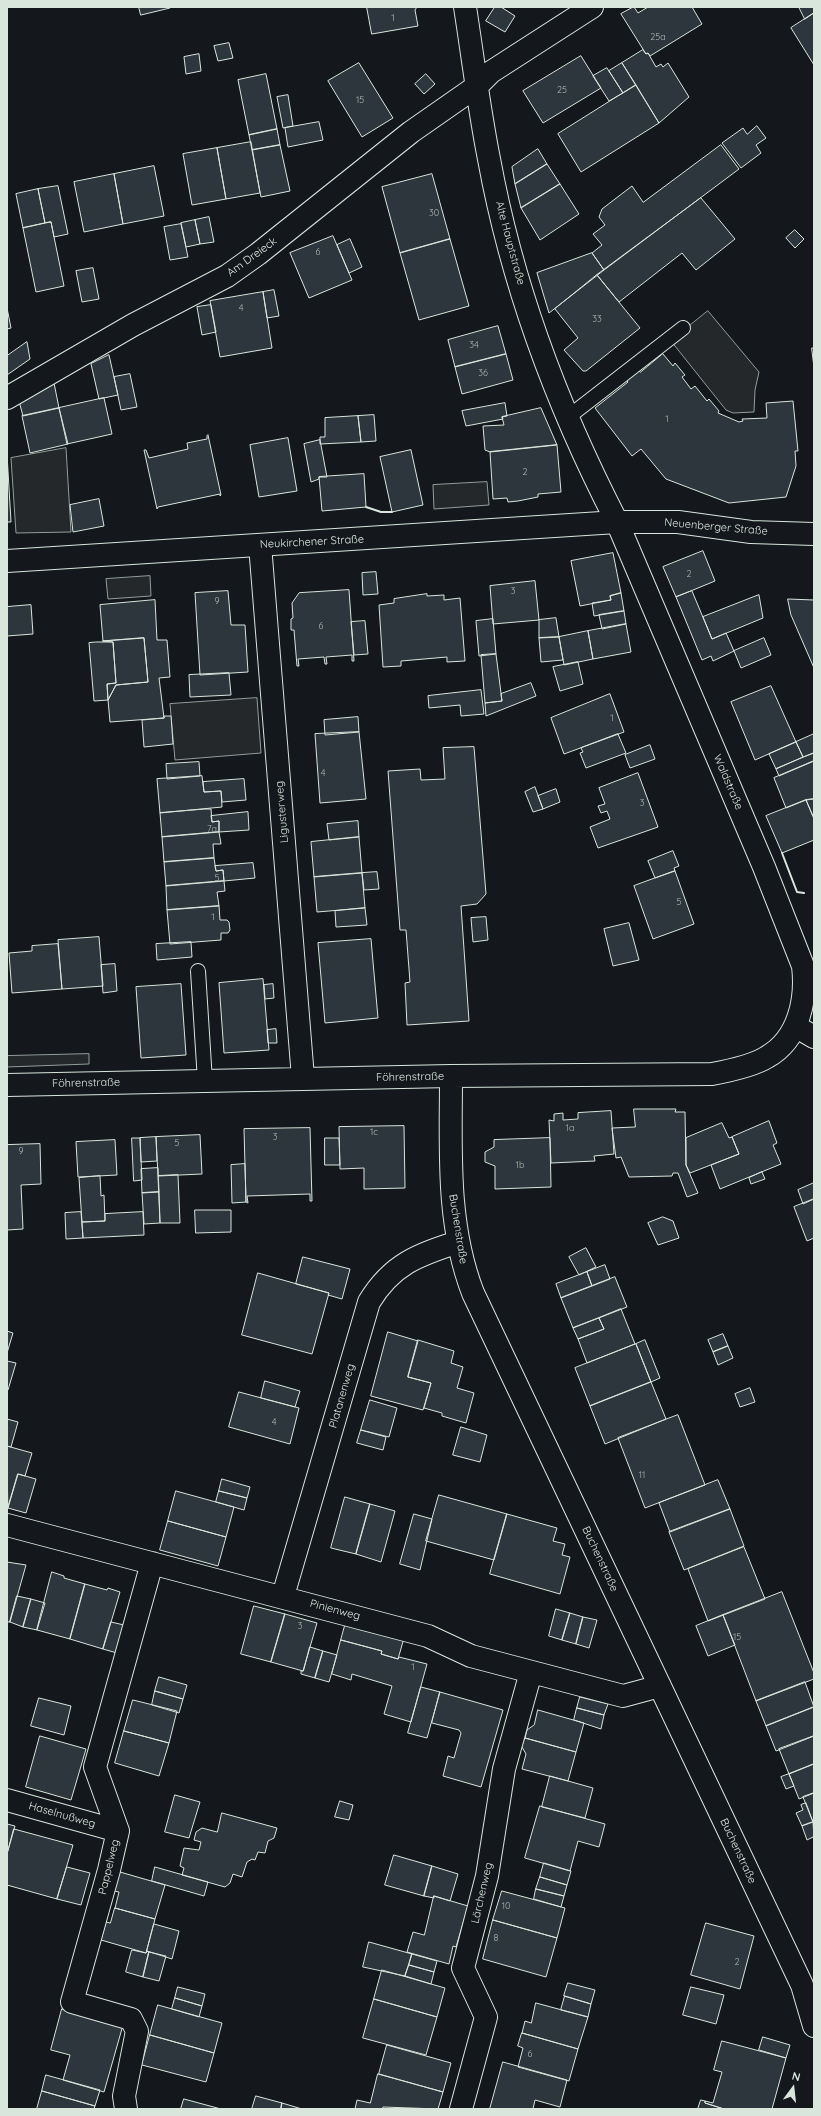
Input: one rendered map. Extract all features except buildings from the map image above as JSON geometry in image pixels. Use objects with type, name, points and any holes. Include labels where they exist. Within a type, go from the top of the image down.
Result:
[{"type":"street","name":"Alte Hauptstraße","points":[[465,7],[489,160],[515,269],[543,354],[567,418],[594,477],[617,522]]},
{"type":"street","points":[[477,86],[491,72],[592,7]]},
{"type":"street","name":"Am Dreieck","points":[[7,398],[133,325],[227,276],[258,254],[411,132],[477,86]]},
{"type":"street","name":"Neuenberger Straße","points":[[617,522],[678,522],[751,532],[814,534]]},
{"type":"street","name":"Neukirchener Straße","points":[[7,561],[617,522]]},
{"type":"street","name":"Waldstraße","points":[[617,522],[764,867],[803,966],[805,982],[803,1002],[795,1026]]},
{"type":"street","name":"Ligusterweg","points":[[260,545],[303,1078]]},
{"type":"street","points":[[795,1026],[814,1037]]},
{"type":"street","name":"Föhrenstraße","points":[[7,1085],[303,1078],[712,1074],[730,1070],[766,1058],[778,1050],[788,1040],[795,1026]]},
{"type":"street","name":"Buchenstraße","points":[[451,1076],[450,1165],[452,1208],[465,1271],[473,1292],[802,1985],[814,2026]]},
{"type":"street","name":"Platanenweg","points":[[283,1596],[369,1302],[379,1286],[406,1262],[420,1254],[458,1242]]},
{"type":"street","name":"Pinienweg","points":[[7,1525],[283,1596],[428,1636],[471,1656],[623,1696],[660,1686]]},
{"type":"street","name":"Pappelweg","points":[[126,2109],[124,2096],[137,2031],[131,2019],[72,2002],[109,1870],[118,1831],[95,1767],[152,1563]]},
{"type":"street","name":"Lärchenweg","points":[[461,2109],[486,2017],[463,1968],[487,1876],[504,1769],[531,1672]]},
{"type":"street","name":"Haselnußweg","points":[[7,1800],[118,1831]]},
{"type":"lane","points":[[567,418],[683,328]]},
{"type":"lane","points":[[198,971],[205,1081]]},
{"type":"shaded area","points":[[708,311],[759,372],[755,390],[754,412],[733,413],[726,410],[671,341]]},
{"type":"shaded area","points":[[66,448],[71,532],[16,533],[11,458]]},
{"type":"shaded area","points":[[487,482],[489,505],[434,509],[433,485]]},
{"type":"shaded area","points":[[150,576],[151,596],[108,599],[106,579]]},
{"type":"shaded area","points":[[257,698],[261,753],[175,760],[170,704]]},
{"type":"shaded area","points":[[89,1054],[89,1064],[7,1067],[7,1056]]},
{"type":"wall","points":[[366,507],[381,512],[392,512]]},
{"type":"wall","points":[[782,853],[797,892],[804,893]]}]
